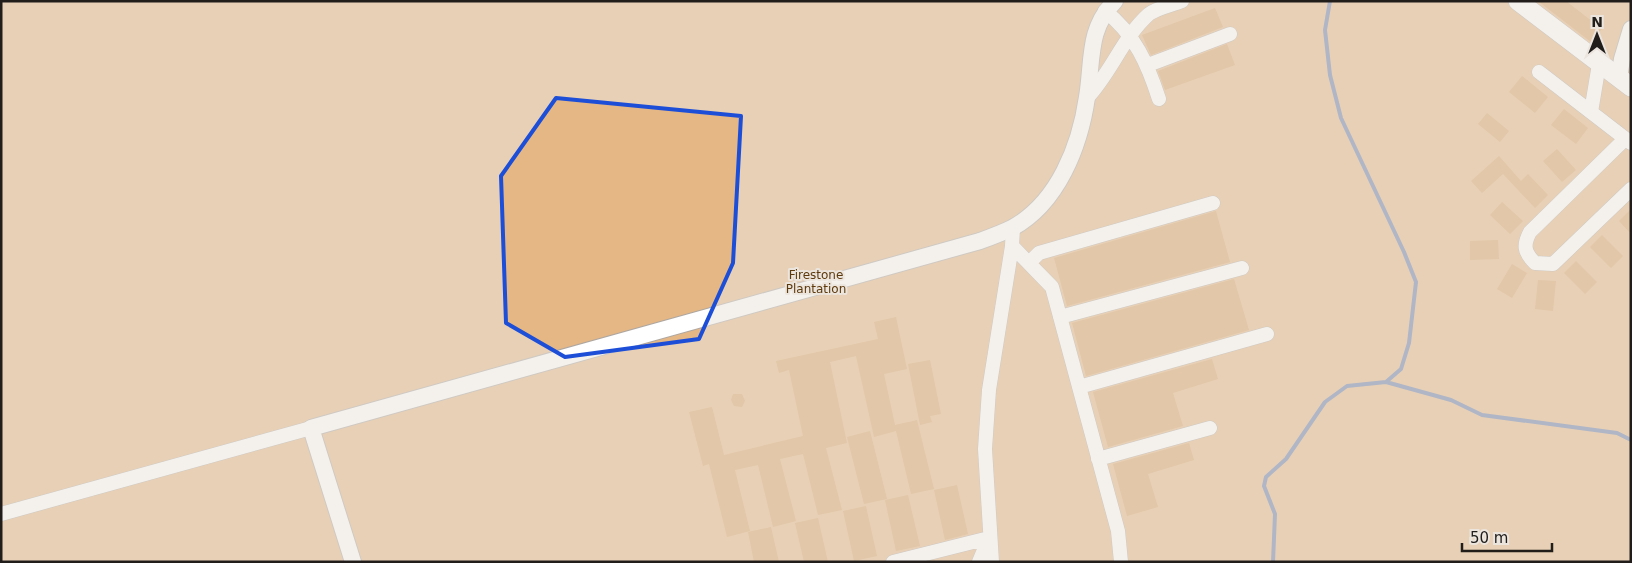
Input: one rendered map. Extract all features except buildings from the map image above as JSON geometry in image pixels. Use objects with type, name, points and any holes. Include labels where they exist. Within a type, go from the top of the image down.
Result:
[{"type":"main road","points":[[1518,1],[1625,83]]},
{"type":"street","points":[[1087,98],[1096,89],[1130,36],[1150,13],[1182,1]]},
{"type":"street","points":[[1,514],[980,241],[1013,228],[1040,207],[1066,172],[1087,98],[1093,36],[1110,6],[1148,65],[1159,99]]},
{"type":"street","points":[[1625,83],[1622,59],[1631,29]]},
{"type":"street","points":[[1148,65],[1230,34]]},
{"type":"street","points":[[1590,112],[1598,64]]},
{"type":"street","points":[[1539,72],[1629,142],[1530,232],[1524,243],[1526,255],[1535,263],[1553,264],[1631,189]]},
{"type":"street","points":[[1029,263],[1039,253],[1213,203]]},
{"type":"street","points":[[992,562],[989,538],[985,449],[989,390],[1012,246],[1013,228]]},
{"type":"street","points":[[1012,246],[1052,287],[1118,531],[1121,562]]},
{"type":"street","points":[[1060,317],[1242,268]]},
{"type":"street","points":[[1079,387],[1267,334]]},
{"type":"street","points":[[311,428],[353,562]]},
{"type":"street","points":[[1098,458],[1210,428]]},
{"type":"street","points":[[893,562],[989,538]]},
{"type":"street","points":[[979,562],[989,538]]},
{"type":"highlighted area","points":[[556,98],[741,116],[733,263],[699,339],[565,357],[506,323],[501,176]]},
{"type":"green space","name":"Firestone Plantation","points":[[1,1],[1631,1],[1631,562],[1,562]]},
{"type":"waterway","points":[[1330,1],[1325,30],[1330,75],[1341,118],[1404,252],[1416,282],[1409,343],[1401,369],[1386,382]]},
{"type":"waterway","points":[[1273,562],[1275,514],[1264,486],[1266,477],[1286,459],[1325,402],[1347,386],[1386,382],[1451,400],[1482,415],[1617,433],[1631,440]]}]
